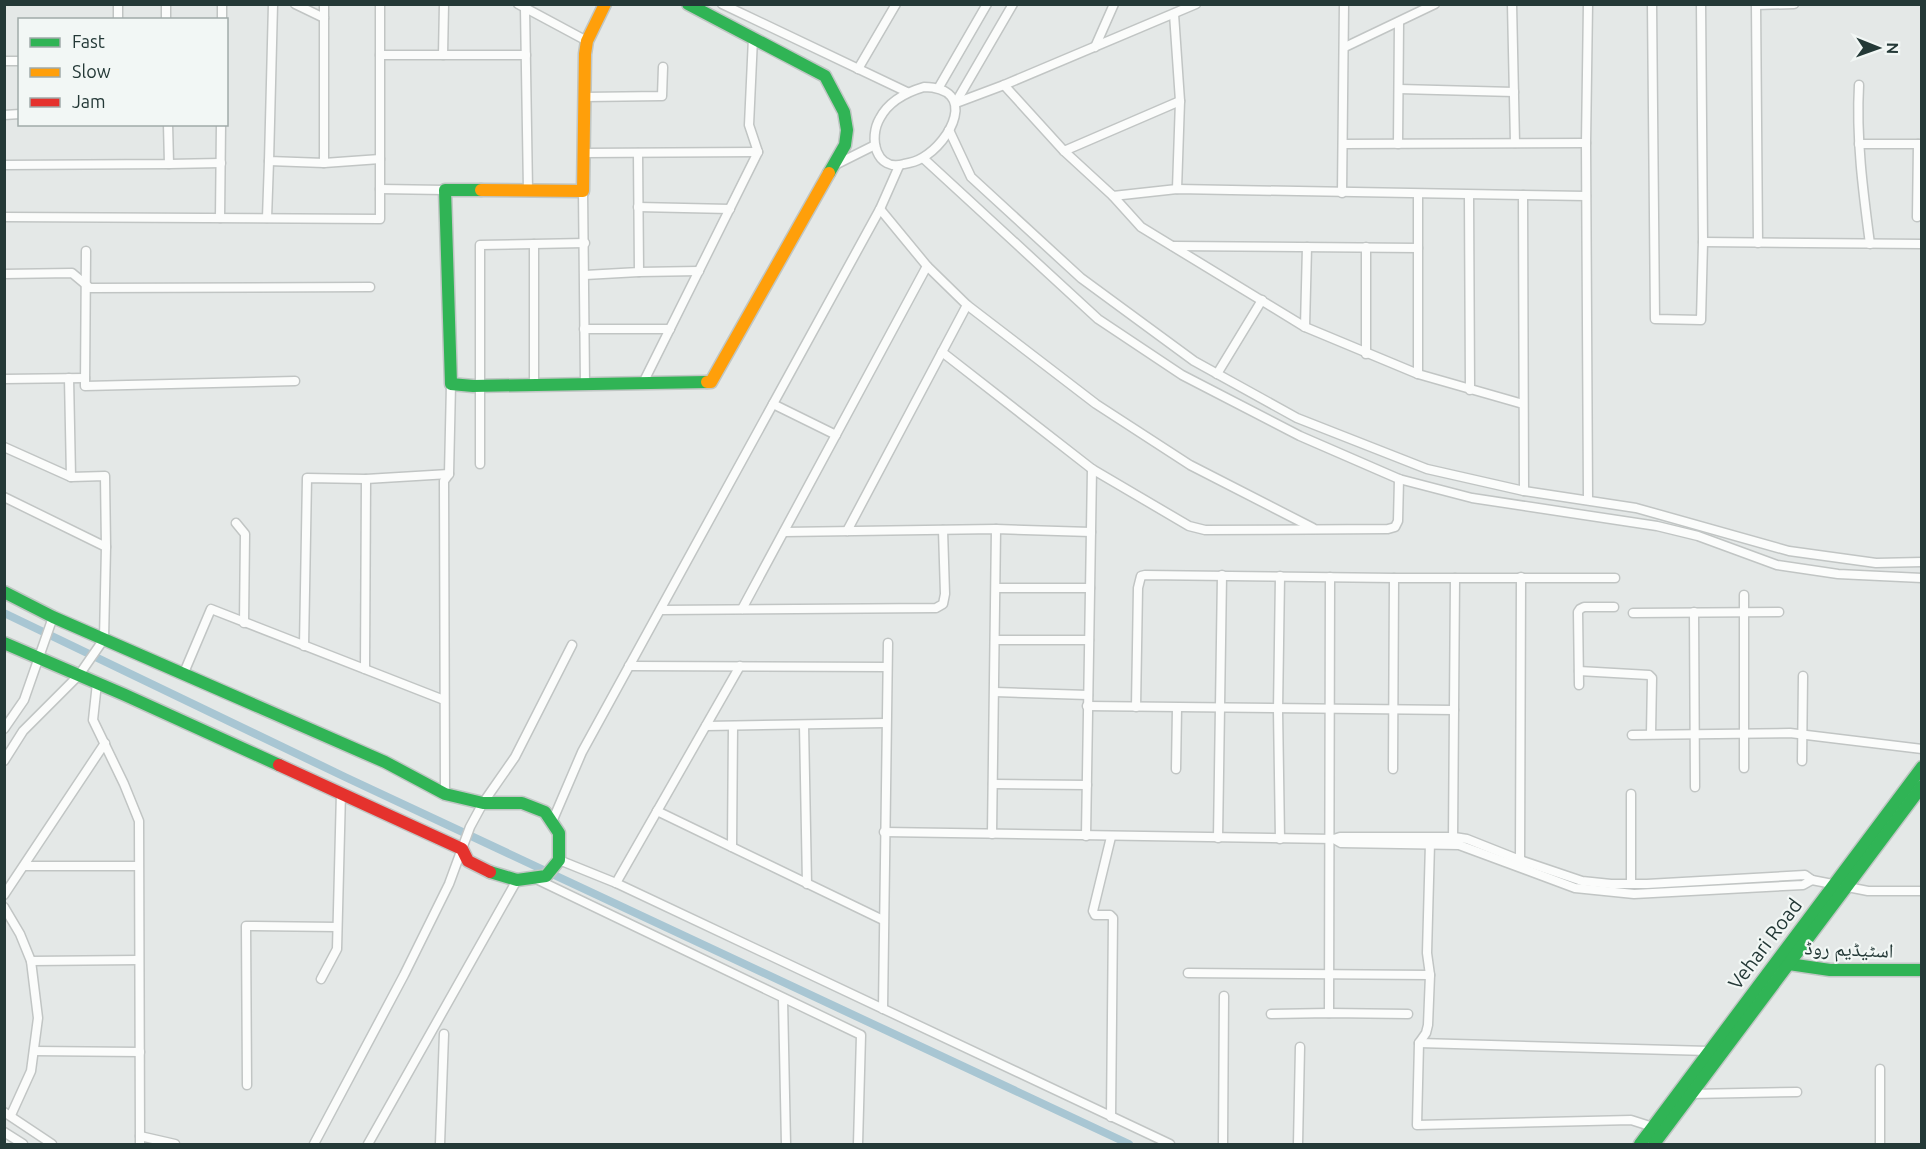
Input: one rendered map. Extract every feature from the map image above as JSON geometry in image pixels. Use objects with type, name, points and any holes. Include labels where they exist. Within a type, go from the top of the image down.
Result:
[{"type":"street","points":[[267,218],[273,4]]},
{"type":"street","points":[[295,4],[324,18]]},
{"type":"street","points":[[324,4],[324,163]]},
{"type":"street","points":[[4,217],[380,219],[380,4]]},
{"type":"street","points":[[443,55],[444,4]]},
{"type":"street","points":[[585,384],[583,191],[585,54],[587,41],[605,4]]},
{"type":"street","points":[[451,384],[480,386],[711,382],[845,145],[847,130],[844,112],[825,76],[688,4]]},
{"type":"street","points":[[722,4],[907,92]]},
{"type":"street","points":[[939,87],[987,4]]},
{"type":"street","points":[[956,103],[950,93],[939,87],[924,87],[907,92],[880,117],[874,132],[875,151],[884,162],[899,166],[923,158],[934,148],[949,130],[955,118],[956,103],[1013,4]]},
{"type":"street","points":[[1095,47],[1114,4]]},
{"type":"street","points":[[956,103],[1196,4]]},
{"type":"street","points":[[1342,193],[1344,4]]},
{"type":"street","points":[[1345,47],[1435,4]]},
{"type":"street","points":[[1512,4],[1515,143]]},
{"type":"street","points":[[1588,4],[1586,143],[1588,500]]},
{"type":"street","points":[[1652,4],[1655,319],[1701,320],[1701,4]]},
{"type":"street","points":[[1758,243],[1756,5],[1794,4]]},
{"type":"street","points":[[858,69],[895,5]]},
{"type":"street","points":[[522,6],[587,41]]},
{"type":"street","points":[[522,6],[526,55],[528,191]]},
{"type":"street","points":[[1174,14],[1180,101],[1177,189]]},
{"type":"street","points":[[1398,144],[1399,22]]},
{"type":"street","points":[[643,383],[758,152],[749,125],[753,38]]},
{"type":"street","points":[[380,55],[526,55]]},
{"type":"street","points":[[585,97],[662,96],[663,67]]},
{"type":"street","points":[[1859,84],[1857,118],[1870,244]]},
{"type":"street","points":[[1004,85],[1064,151],[1113,196],[1141,227],[1305,327],[1418,374],[1523,404]]},
{"type":"street","points":[[1399,89],[1514,92]]},
{"type":"street","points":[[1064,151],[1180,101]]},
{"type":"street","points":[[168,126],[169,164]]},
{"type":"street","points":[[220,218],[221,126]]},
{"type":"street","points":[[949,130],[971,177],[1081,278],[1194,361],[1297,418],[1427,469],[1524,491],[1636,508],[1790,551],[1876,563],[1922,562]]},
{"type":"street","points":[[1343,144],[1586,143]]},
{"type":"street","points":[[1859,144],[1920,144],[1917,217]]},
{"type":"street","points":[[832,166],[874,145]]},
{"type":"street","points":[[584,153],[758,152]]},
{"type":"street","points":[[638,153],[639,272]]},
{"type":"street","points":[[923,158],[1098,319],[1182,375],[1300,436],[1399,479],[1472,498],[1698,536],[1777,565],[1838,574],[1922,578]]},
{"type":"street","points":[[269,161],[324,163],[380,159]]},
{"type":"street","points":[[4,165],[221,163]]},
{"type":"street","points":[[552,822],[582,752],[662,610],[880,209],[899,166]]},
{"type":"street","points":[[380,189],[583,191]]},
{"type":"street","points":[[1113,196],[1177,189],[1469,196],[1586,196]]},
{"type":"street","points":[[445,190],[451,384],[449,474],[444,481],[445,795]]},
{"type":"street","points":[[1418,194],[1418,374]]},
{"type":"street","points":[[1523,195],[1524,491]]},
{"type":"street","points":[[1469,196],[1470,390]]},
{"type":"street","points":[[638,207],[730,209]]},
{"type":"street","points":[[880,209],[927,266],[967,305],[1096,404],[1190,465],[1315,530]]},
{"type":"street","points":[[1702,242],[1922,244]]},
{"type":"street","points":[[480,464],[480,245],[585,243]]},
{"type":"street","points":[[534,244],[534,384]]},
{"type":"street","points":[[1172,246],[1418,248]]},
{"type":"street","points":[[1305,327],[1307,247]]},
{"type":"street","points":[[1366,247],[1366,354]]},
{"type":"street","points":[[86,251],[85,386],[295,381]]},
{"type":"street","points":[[742,609],[927,266]]},
{"type":"street","points":[[585,275],[699,271]]},
{"type":"street","points":[[4,274],[72,273],[90,288],[370,287]]},
{"type":"street","points":[[1217,374],[1262,300]]},
{"type":"street","points":[[847,531],[967,305]]},
{"type":"street","points":[[584,329],[670,329]]},
{"type":"street","points":[[942,352],[1092,469],[1189,526],[1205,530],[1388,529],[1395,527],[1398,521],[1399,479]]},
{"type":"street","points":[[69,378],[70,477]]},
{"type":"street","points":[[4,379],[85,378]]},
{"type":"street","points":[[773,404],[836,435]]},
{"type":"street","points":[[4,447],[70,477],[105,476],[106,547],[104,639],[80,675],[23,731],[4,762]]},
{"type":"street","points":[[1086,836],[1092,469]]},
{"type":"street","points":[[304,646],[307,478],[366,479],[449,474]]},
{"type":"street","points":[[365,669],[366,479]]},
{"type":"street","points":[[4,496],[106,547]]},
{"type":"street","points":[[236,523],[245,534],[244,622]]},
{"type":"street","points":[[662,610],[936,608],[943,604],[945,594],[943,530]]},
{"type":"street","points":[[784,532],[943,530],[1091,532]]},
{"type":"street","points":[[992,834],[996,530]]},
{"type":"street","points":[[1218,838],[1222,575]]},
{"type":"street","points":[[1137,707],[1138,588],[1141,576],[1615,578]]},
{"type":"street","points":[[1280,576],[1278,710],[1280,839]]},
{"type":"street","points":[[1329,1012],[1330,577]]},
{"type":"street","points":[[1520,860],[1521,577]]},
{"type":"street","points":[[1393,769],[1394,578]]},
{"type":"street","points":[[1453,840],[1455,578]]},
{"type":"street","points":[[996,588],[1090,588]]},
{"type":"street","points":[[4,592],[53,617],[385,762],[445,795],[483,803],[522,803],[545,812],[559,833],[559,860],[546,876],[517,880],[497,875],[468,861],[462,849],[341,792],[4,643]]},
{"type":"street","points":[[1744,595],[1744,768]]},
{"type":"street","points":[[1579,685],[1580,609],[1614,607]]},
{"type":"street","points":[[183,675],[210,609],[444,700]]},
{"type":"street","points":[[1694,612],[1695,787]]},
{"type":"street","points":[[1633,613],[1779,612]]},
{"type":"street","points":[[4,729],[24,700],[53,617]]},
{"type":"street","points":[[995,640],[1089,640]]},
{"type":"street","points":[[883,1009],[888,644]]},
{"type":"street","points":[[314,1144],[404,975],[449,884],[470,827],[483,803],[515,757],[572,645]]},
{"type":"street","points":[[629,666],[887,667]]},
{"type":"street","points":[[616,883],[740,666]]},
{"type":"street","points":[[1579,671],[1650,675],[1654,681],[1652,734]]},
{"type":"street","points":[[1802,761],[1803,676]]},
{"type":"street","points":[[97,683],[93,720],[139,821],[140,1140],[175,1144]]},
{"type":"street","points":[[995,692],[1088,695]]},
{"type":"street","points":[[1087,706],[1278,710],[1454,710]]},
{"type":"street","points":[[1176,769],[1177,708]]},
{"type":"street","points":[[706,726],[886,723]]},
{"type":"street","points":[[804,725],[807,884]]},
{"type":"street","points":[[732,847],[733,726]]},
{"type":"street","points":[[1632,735],[1803,734],[1922,749]]},
{"type":"street","points":[[4,895],[105,743]]},
{"type":"street","name":"Vehari Road","points":[[1654,1144],[1922,767]]},
{"type":"street","points":[[993,784],[1087,785]]},
{"type":"street","name":"Vehari Road","points":[[1840,885],[1922,786]]},
{"type":"street","points":[[321,979],[337,949],[341,792]]},
{"type":"street","points":[[1631,794],[1631,884]]},
{"type":"street","points":[[657,811],[883,920]]},
{"type":"street","points":[[884,832],[1111,837],[1280,839],[1340,837],[1453,840],[1481,843],[1520,860],[1582,881],[1631,884],[1805,875],[1812,880],[1868,891],[1922,891]]},
{"type":"street","points":[[1111,837],[1093,911],[1095,915],[1110,915],[1113,918],[1111,1117]]},
{"type":"street","points":[[1331,839],[1341,843],[1430,843],[1453,840],[1575,888],[1634,894],[1803,885],[1812,880]]},
{"type":"street","points":[[1430,843],[1428,1025],[1424,1038],[1419,1043],[1417,1125],[1632,1120],[1653,1127]]},
{"type":"street","points":[[559,860],[616,883],[1170,1144]]},
{"type":"street","points":[[25,866],[138,866]]},
{"type":"street","points":[[533,878],[861,1035],[858,1144]]},
{"type":"street","points":[[368,1144],[517,880]]},
{"type":"street","points":[[4,907],[20,934],[31,961],[38,1018],[31,1071],[8,1113],[52,1144]]},
{"type":"street","points":[[247,1085],[246,926],[337,927]]},
{"type":"street","points":[[31,961],[138,960]]},
{"type":"street","name":"Vehari Road","points":[[1640,1144],[1709,1051],[1782,963]]},
{"type":"street","name":"اسٹیڈیم روڈ","points":[[1782,963],[1830,970],[1922,970]]},
{"type":"street","points":[[1188,974],[1430,975]]},
{"type":"street","points":[[1223,1144],[1224,996]]},
{"type":"street","points":[[783,999],[786,1144]]},
{"type":"street","points":[[1271,1014],[1329,1012],[1408,1014]]},
{"type":"street","points":[[440,1144],[444,1034]]},
{"type":"street","points":[[1419,1043],[1709,1051]]},
{"type":"street","points":[[1298,1144],[1300,1047]]},
{"type":"street","points":[[34,1051],[140,1052]]},
{"type":"street","points":[[1880,1069],[1880,1144]]},
{"type":"street","points":[[1691,1094],[1797,1092]]},
{"type":"street","points":[[4,1132],[23,1144]]},
{"type":"waterway","points":[[4,613],[345,777],[1129,1144]]},
{"type":"traffic: fast","points":[[688,4],[825,76],[844,112],[847,130],[845,145],[829,173]]},
{"type":"traffic: fast","points":[[481,190],[445,190],[451,384],[473,386],[707,382]]},
{"type":"traffic: fast","points":[[4,592],[53,617],[385,762],[445,794],[483,803],[522,803],[545,812],[559,833],[559,860],[546,876],[517,880],[490,872]]},
{"type":"traffic: fast","points":[[4,643],[279,765]]},
{"type":"traffic: fast","points":[[1640,1144],[1922,767]]},
{"type":"traffic: fast","points":[[1654,1144],[1922,786]]},
{"type":"traffic: fast","points":[[1782,963],[1830,970],[1922,970]]},
{"type":"traffic: slow","points":[[481,190],[583,191],[585,54],[587,41],[605,4]]},
{"type":"traffic: slow","points":[[707,382],[711,382],[829,173]]},
{"type":"traffic: jam","points":[[279,765],[462,849],[468,861],[490,872]]}]
